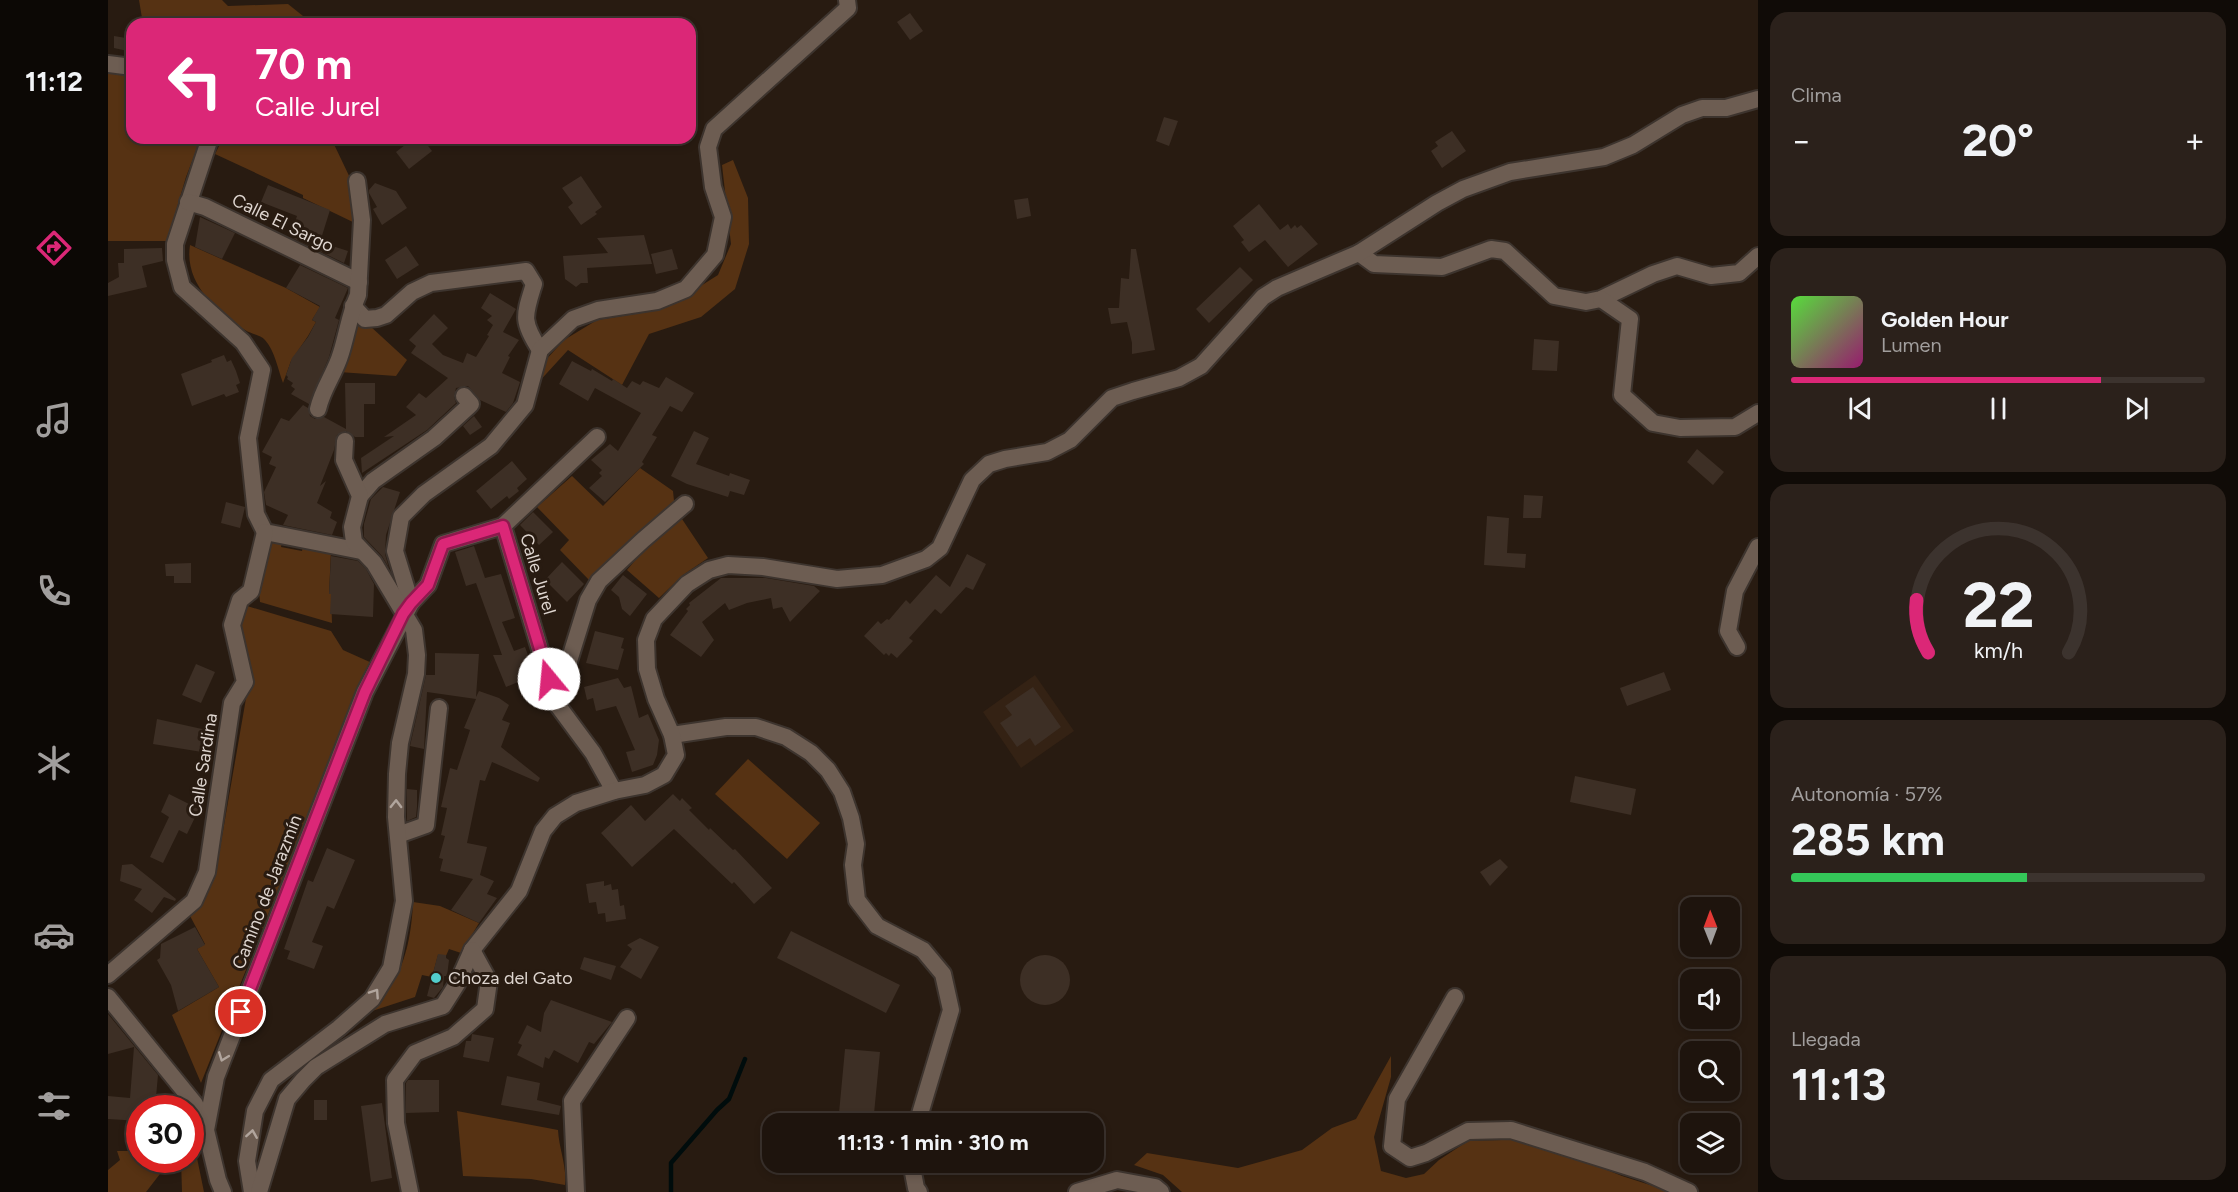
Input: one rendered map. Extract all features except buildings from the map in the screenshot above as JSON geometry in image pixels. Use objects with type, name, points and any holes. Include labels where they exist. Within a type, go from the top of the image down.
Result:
[{"type":"street","points":[[252,1192],[247,1161],[255,1111],[271,1080],[339,1028],[372,999],[391,968],[404,901],[396,817],[397,774],[400,743],[416,674],[417,655],[414,630],[407,609],[395,551],[401,517],[424,494],[491,446],[525,405],[540,350],[573,319],[598,310],[657,301],[686,289],[715,255],[723,217],[713,187],[708,147],[714,129],[851,2]]},
{"type":"street","points":[[108,64],[126,67]]},
{"type":"street","points":[[259,1192],[287,1099],[316,1067],[385,1024],[443,1006],[457,984],[472,950],[519,891],[543,831],[555,816],[576,803],[614,791],[645,785],[664,775],[676,755],[672,735],[656,699],[647,669],[646,640],[654,620],[687,584],[709,570],[728,565],[763,567],[837,579],[882,575],[926,559],[940,548],[972,480],[988,464],[1047,452],[1070,440],[1112,398],[1179,378],[1201,366],[1263,297],[1277,288],[1359,253],[1463,189],[1510,172],[1604,157],[1628,148],[1682,115],[1702,108],[1726,108],[1758,99]]},
{"type":"street","points":[[208,144],[175,244],[175,260],[182,287],[243,342],[262,370],[248,438],[256,514],[265,532],[361,551]]},
{"type":"street","points":[[318,409],[322,391],[335,371],[342,352],[353,306],[358,295],[362,220],[357,181]]},
{"type":"street","name":"Calle El Sargo","points":[[188,202],[205,207],[359,282]]},
{"type":"street","points":[[1359,253],[1374,264],[1442,267],[1491,249],[1505,251],[1554,296],[1586,302],[1601,299],[1653,274],[1677,266],[1711,276],[1739,273],[1758,256]]},
{"type":"street","points":[[353,306],[365,319],[376,318],[386,315],[412,292],[431,283],[526,271],[534,284],[525,313],[528,331],[540,350]]},
{"type":"street","points":[[1601,299],[1630,319],[1622,396],[1653,423],[1680,428],[1735,427],[1758,413]]},
{"type":"street","points":[[407,609],[374,563],[354,542],[352,527],[360,496],[373,481],[434,438],[469,406],[471,404],[465,396]]},
{"type":"street","name":"Calle Jurel","points":[[407,609],[428,585],[443,544],[503,526],[597,437]]},
{"type":"street","points":[[345,441],[345,460],[360,496]]},
{"type":"street","points":[[556,703],[588,600],[599,581],[685,504]]},
{"type":"street","name":"Calle Jurel","points":[[503,526],[556,703],[593,753],[614,791]]},
{"type":"street","name":"Calle Sardina","points":[[108,975],[194,901],[207,872],[232,703],[245,682],[232,625],[240,600],[251,591],[265,532]]},
{"type":"street","points":[[1737,647],[1728,631],[1735,591],[1758,547]]},
{"type":"street","name":"Camino de Jarazmín","points":[[223,1192],[206,1130],[216,1077],[365,692],[407,609]]},
{"type":"street","points":[[398,835],[426,825],[439,708]]},
{"type":"street","points":[[672,735],[726,727],[756,727],[786,737],[811,753],[842,792],[851,818],[856,844],[853,865],[857,900],[877,926],[923,950],[943,974],[951,1010],[920,1113]]},
{"type":"street","points":[[410,1192],[396,1123],[395,1080],[415,1053],[453,1036],[484,1009],[489,981],[472,950]]},
{"type":"street","points":[[108,997],[195,1104],[206,1130]]},
{"type":"street","points":[[1455,997],[1397,1099],[1392,1146],[1410,1158],[1426,1153],[1468,1131],[1511,1130],[1645,1172],[1689,1192]]},
{"type":"street","points":[[576,1192],[572,1101],[627,1018]]},
{"type":"street","points":[[913,1173],[919,1192]]},
{"type":"street","points":[[1077,1192],[1117,1180],[1155,1187],[1161,1192]]},
{"type":"shaded area","points":[[139,0],[222,0],[228,6],[288,4],[306,18],[142,18]]},
{"type":"shaded area","points":[[108,69],[126,73],[126,144],[199,144],[186,177],[167,241],[108,241]]},
{"type":"shaded area","points":[[220,144],[334,144],[352,182],[357,224],[303,198],[303,195],[215,154]]},
{"type":"shaded area","points":[[733,160],[748,198],[749,244],[735,289],[701,317],[649,334],[622,385],[568,350],[536,385],[543,363],[564,340],[597,320],[641,313],[672,304],[718,275],[731,244],[722,165]]},
{"type":"shaded area","points":[[190,245],[286,288],[320,307],[312,320],[316,322],[291,361],[283,383],[274,355],[265,340],[247,331],[223,314],[204,295],[192,272],[189,259]]},
{"type":"shaded area","points":[[355,324],[370,326],[407,360],[396,376],[339,372]]},
{"type":"shaded area","points":[[640,468],[673,491],[674,501],[636,534],[590,581],[560,550],[569,540],[537,507],[572,476],[603,506]]},
{"type":"shaded area","points":[[682,519],[708,558],[683,575],[659,598],[627,570],[653,539]]},
{"type":"shaded area","points":[[267,538],[282,542],[281,547],[302,551],[303,546],[331,551],[329,594],[331,594],[332,623],[260,602],[258,580]]},
{"type":"shaded area","points":[[247,606],[331,631],[343,650],[372,663],[359,686],[201,1083],[172,1015],[219,987],[197,949],[205,944],[189,914],[196,908],[220,848],[248,687],[239,619]]},
{"type":"shaded area","points":[[1035,675],[1074,731],[1021,768],[983,712]]},
{"type":"shaded area","points":[[748,759],[820,823],[787,859],[715,794]]},
{"type":"shaded area","points":[[413,902],[440,906],[479,923],[461,953],[449,949],[445,958],[438,955],[432,977],[422,975],[415,997],[366,1013],[392,984],[397,975],[410,933]]},
{"type":"shaded area","points":[[1391,1056],[1391,1077],[1374,1137],[1381,1171],[1406,1178],[1424,1174],[1439,1160],[1468,1141],[1530,1139],[1622,1176],[1672,1192],[1182,1192],[1163,1175],[1134,1165],[1147,1153],[1238,1168],[1302,1150],[1332,1128],[1356,1119]]},
{"type":"shaded area","points":[[457,1111],[558,1130],[565,1185],[531,1179],[463,1176]]},
{"type":"shaded area","points":[[117,1151],[126,1151],[126,1173],[161,1173],[146,1192],[108,1192],[108,1170],[120,1160]]},
{"type":"shaded area","points":[[181,1173],[200,1173],[204,1192],[182,1192]]},
{"type":"waterway","points":[[671,1192],[671,1163],[729,1099],[745,1059]]},
{"type":"place","name":"Choza del Gato","points":[[436,978]]},
{"type":"route","points":[[241,1012],[365,692],[403,614],[428,585],[443,544],[503,526],[549,679]]}]
